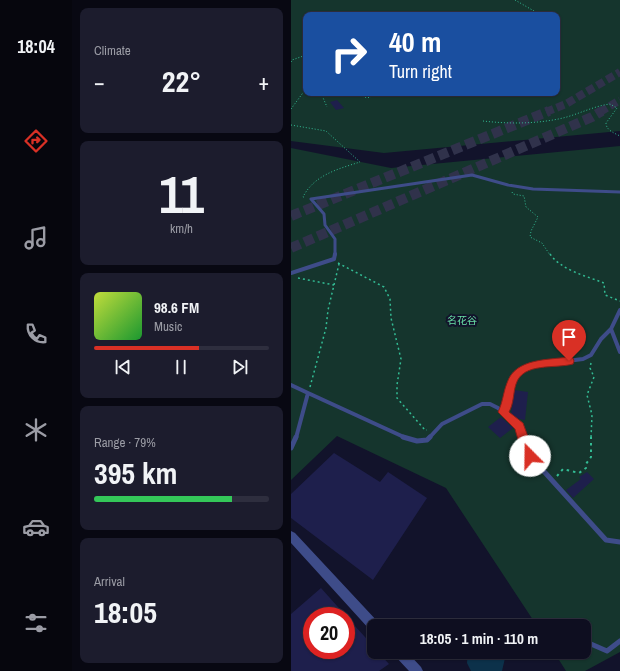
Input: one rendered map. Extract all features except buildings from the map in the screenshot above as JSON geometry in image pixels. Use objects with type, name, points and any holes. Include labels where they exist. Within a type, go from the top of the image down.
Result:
[{"type":"street","points":[[291,536],[368,619]]},
{"type":"street","points":[[406,659],[416,670]]},
{"type":"lane","points":[[311,199],[472,175],[508,185],[533,189],[620,192]]},
{"type":"lane","points":[[291,273],[334,259],[336,245],[335,239],[325,225],[324,214],[311,199]]},
{"type":"lane","points":[[503,412],[507,407],[511,382],[517,374],[527,366],[583,359],[591,355],[601,339],[611,328],[620,310]]},
{"type":"lane","points":[[611,328],[620,352]]},
{"type":"lane","points":[[291,385],[404,437],[417,441],[427,440],[442,424],[482,404],[490,404],[498,408],[519,426],[526,450],[606,540],[620,542]]},
{"type":"lane","points":[[291,448],[295,440],[308,393]]},
{"type":"lane","points":[[591,644],[607,650],[619,643],[620,640]]},
{"type":"path","points":[[515,0],[534,12]]},
{"type":"path","points":[[291,62],[292,60],[303,56]]},
{"type":"path","points":[[291,109],[303,93]]},
{"type":"path","points":[[322,96],[327,107]]},
{"type":"path","points":[[358,96],[368,98],[373,96]]},
{"type":"path","points":[[483,121],[509,124],[555,119],[610,104],[617,108],[606,123],[606,126],[609,130],[620,136]]},
{"type":"path","points":[[291,125],[326,131],[360,162],[326,173],[305,190],[303,197],[311,199]]},
{"type":"path","points":[[508,185],[513,194],[524,196],[526,206],[538,217],[531,231],[530,237],[542,243],[554,260],[570,269],[604,283],[605,295],[620,301]]},
{"type":"path","points":[[334,259],[339,264],[384,287],[390,299],[391,318],[401,359],[397,385],[397,398],[425,430],[436,430]]},
{"type":"path","points":[[308,393],[326,328],[339,264]]},
{"type":"path","points":[[296,271],[298,279],[302,281],[311,280],[334,286]]},
{"type":"path","points":[[556,478],[563,468],[579,473],[586,468],[586,464],[591,457],[592,415],[587,395],[594,377],[591,368],[591,355]]},
{"type":"green space","points":[[291,0],[620,0],[620,131],[384,153],[291,141]]},
{"type":"green space","name":"名花谷","points":[[620,146],[620,652],[585,671],[566,671],[558,659],[591,659],[591,619],[532,619],[446,488],[337,436],[291,480],[291,148],[391,168]]},
{"type":"water","points":[[467,659],[505,659],[502,671],[471,671],[467,663]]},
{"type":"tunnel","points":[[546,112],[566,104],[620,72]]},
{"type":"tunnel","points":[[600,112],[620,100]]},
{"type":"tunnel","points":[[291,216],[549,111]]},
{"type":"tunnel","points":[[291,248],[592,117],[602,111]]},
{"type":"route","points":[[530,456],[526,450],[519,426],[503,412],[507,407],[511,382],[517,374],[527,366],[569,361]]}]
